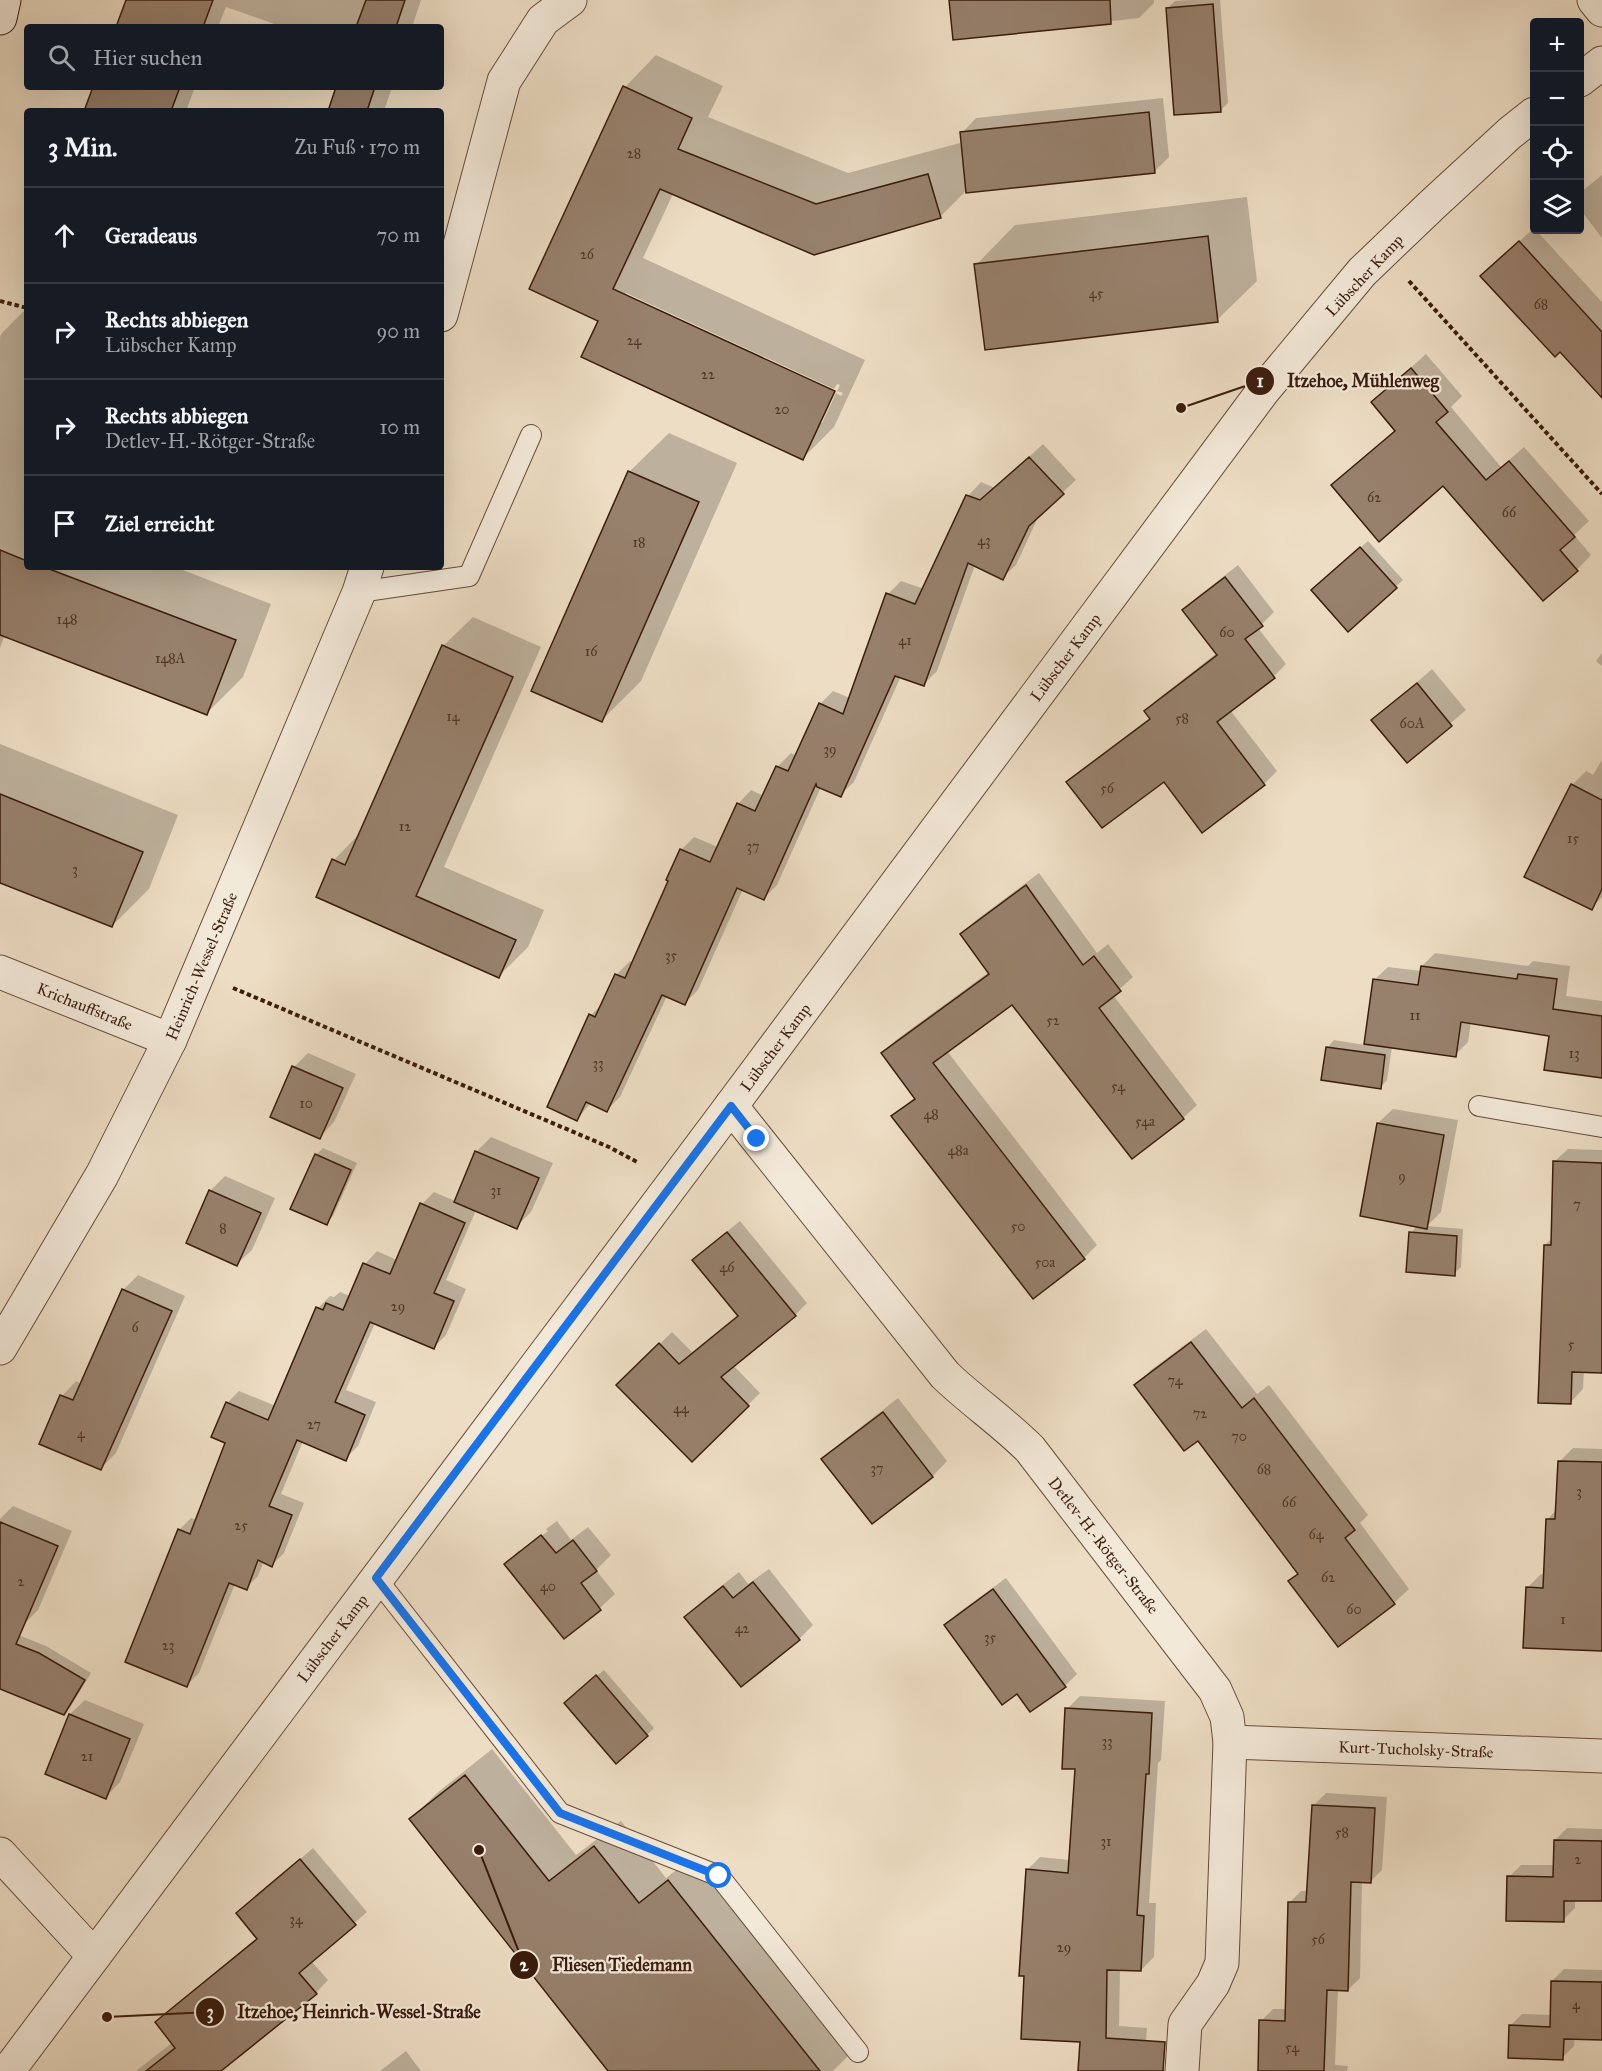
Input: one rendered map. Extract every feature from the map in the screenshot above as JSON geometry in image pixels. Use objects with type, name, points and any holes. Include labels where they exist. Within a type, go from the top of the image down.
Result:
[{"type":"street","points":[[0,18],[4,0]]},
{"type":"street","points":[[444,304],[504,81],[543,20],[570,0]]},
{"type":"street","points":[[1594,0],[1602,10]]},
{"type":"street","points":[[1584,77],[1602,63]]},
{"type":"street","name":"Lübscher Kamp","points":[[8,2071],[1263,391],[1362,272],[1510,133],[1530,117]]},
{"type":"street","name":"Heinrich-Wessel-Straße","points":[[0,1348],[102,1175],[170,1040],[363,580]]},
{"type":"street","name":"Krichauffstraße","points":[[0,972],[170,1040]]},
{"type":"street","name":"Detlev-H.-Rötger-Straße","points":[[731,1106],[945,1375],[1030,1449],[1215,1690],[1227,1717],[1230,1742],[1222,1963],[1214,1984],[1185,2024],[1182,2071]]},
{"type":"street","name":"Kurt-Tucholsky-Straße","points":[[1230,1742],[1602,1756]]},
{"type":"street","points":[[0,1854],[94,1956]]},
{"type":"lane","points":[[363,580],[469,576],[531,435]]},
{"type":"lane","points":[[1479,1106],[1602,1127]]},
{"type":"lane","points":[[376,1578],[560,1813],[719,1876],[858,2052]]},
{"type":"path","points":[[1383,252],[1602,494]]},
{"type":"path","points":[[0,301],[24,307]]},
{"type":"path","points":[[199,974],[609,1147],[675,1180]]},
{"type":"building","points":[[126,0],[213,0],[204,24],[117,24]]},
{"type":"building","points":[[366,0],[405,0],[397,24],[357,24]]},
{"type":"building","points":[[949,0],[1110,0],[1111,24],[953,40]]},
{"type":"building","points":[[1213,4],[1221,112],[1174,115],[1166,8]]},
{"type":"building","points":[[623,86],[692,118],[678,149],[816,204],[928,174],[941,218],[814,255],[660,189],[613,289],[835,391],[803,460],[581,357],[598,321],[529,289]]},
{"type":"building","points":[[92,90],[179,90],[172,108],[85,108]]},
{"type":"building","points":[[335,90],[374,90],[368,108],[329,108]]},
{"type":"building","points":[[1149,112],[1155,173],[966,193],[960,132]]},
{"type":"building","points":[[1208,236],[1218,322],[985,350],[974,264]]},
{"type":"building","points":[[1519,241],[1602,332],[1602,398],[1560,352],[1555,357],[1480,276]]},
{"type":"building","points":[[1411,368],[1448,412],[1436,422],[1486,480],[1509,461],[1575,537],[1560,550],[1578,571],[1543,601],[1443,486],[1379,542],[1331,485],[1395,431],[1371,402]]},
{"type":"building","points":[[1029,457],[1064,494],[1029,526],[1003,580],[968,563],[924,686],[895,676],[841,797],[817,787],[816,784],[764,900],[737,888],[685,1005],[662,995],[607,1112],[586,1102],[577,1121],[547,1107],[589,1014],[595,1017],[615,974],[625,978],[680,849],[710,862],[737,803],[755,811],[776,766],[788,771],[819,703],[843,714],[886,593],[915,604],[966,495],[980,500]]},
{"type":"building","points":[[628,471],[699,502],[602,722],[531,691]]},
{"type":"building","points":[[1360,547],[1397,588],[1348,632],[1311,590]]},
{"type":"building","points":[[0,550],[24,560],[24,570],[52,570],[236,640],[207,715],[0,635]]},
{"type":"building","points":[[1225,577],[1263,626],[1245,639],[1275,678],[1217,722],[1265,785],[1202,833],[1164,782],[1102,828],[1066,782],[1150,719],[1144,711],[1217,655],[1182,610]]},
{"type":"building","points":[[442,645],[513,677],[416,896],[516,940],[499,978],[316,897],[332,859],[345,865]]},
{"type":"building","points":[[1417,683],[1452,726],[1407,763],[1371,720]]},
{"type":"building","points":[[1571,784],[1602,800],[1602,889],[1592,910],[1524,877]]},
{"type":"building","points":[[0,794],[143,852],[112,927],[0,883]]},
{"type":"building","points":[[1026,885],[1083,965],[1094,956],[1121,991],[1099,1008],[1184,1119],[1132,1159],[1012,1005],[933,1063],[1085,1259],[1033,1299],[891,1116],[915,1099],[881,1053],[989,974],[960,934]]},
{"type":"building","points":[[1421,966],[1517,979],[1518,974],[1557,979],[1553,1009],[1602,1016],[1602,1078],[1544,1070],[1549,1036],[1461,1022],[1456,1057],[1364,1044],[1373,979],[1418,985]]},
{"type":"building","points":[[1326,1047],[1385,1055],[1381,1089],[1321,1080]]},
{"type":"building","points":[[292,1066],[343,1088],[320,1139],[270,1117]]},
{"type":"building","points":[[1377,1123],[1444,1135],[1427,1229],[1360,1216]]},
{"type":"building","points":[[475,1151],[539,1178],[517,1229],[454,1202]]},
{"type":"building","points":[[315,1154],[351,1170],[327,1225],[290,1209]]},
{"type":"building","points":[[1553,1161],[1602,1163],[1602,1373],[1572,1372],[1571,1404],[1538,1403],[1544,1245],[1551,1245]]},
{"type":"building","points":[[209,1190],[261,1213],[237,1266],[186,1243]]},
{"type":"building","points":[[420,1203],[465,1223],[434,1293],[454,1301],[434,1349],[370,1322],[335,1402],[365,1415],[346,1461],[297,1440],[269,1506],[292,1515],[272,1567],[258,1560],[247,1590],[229,1583],[187,1687],[125,1662],[178,1529],[190,1534],[225,1443],[211,1437],[226,1402],[268,1420],[316,1307],[323,1310],[326,1303],[343,1310],[363,1263],[390,1274]]},
{"type":"building","points":[[727,1232],[796,1316],[721,1377],[749,1406],[692,1462],[616,1385],[659,1343],[679,1364],[738,1316],[692,1260]]},
{"type":"building","points":[[1409,1232],[1457,1236],[1455,1276],[1406,1272]]},
{"type":"building","points":[[122,1289],[172,1311],[101,1470],[39,1444],[60,1395],[73,1400]]},
{"type":"building","points":[[1191,1342],[1242,1408],[1254,1398],[1355,1530],[1345,1538],[1395,1604],[1338,1647],[1288,1581],[1298,1574],[1198,1441],[1184,1451],[1134,1385]]},
{"type":"building","points":[[883,1412],[933,1477],[872,1524],[821,1459]]},
{"type":"building","points":[[1558,1461],[1602,1462],[1602,1651],[1523,1648],[1526,1587],[1543,1588],[1546,1519],[1555,1519]]},
{"type":"building","points":[[0,1522],[58,1546],[16,1644],[39,1653],[85,1680],[64,1715],[0,1689]]},
{"type":"building","points":[[541,1535],[556,1553],[573,1540],[597,1571],[581,1583],[601,1610],[564,1639],[504,1564]]},
{"type":"building","points":[[753,1582],[800,1640],[741,1687],[684,1617],[723,1586],[733,1598]]},
{"type":"building","points":[[993,1589],[1066,1687],[1030,1712],[1017,1694],[1002,1705],[944,1625]]},
{"type":"building","points":[[596,1675],[648,1736],[616,1764],[564,1703]]},
{"type":"building","points":[[1065,1708],[1152,1713],[1137,1915],[1144,1916],[1141,1971],[1107,1970],[1106,2038],[1165,2042],[1163,2071],[1078,2071],[1080,2042],[1021,2039],[1024,1976],[1019,1976],[1026,1869],[1068,1873],[1075,1769],[1062,1769]]},
{"type":"building","points":[[69,1714],[130,1739],[106,1799],[45,1774]]},
{"type":"building","points":[[465,1775],[549,1881],[594,1846],[639,1903],[668,1880],[820,2071],[608,2071],[409,1819]]},
{"type":"building","points":[[1312,1805],[1375,1808],[1371,1883],[1351,1882],[1348,1991],[1327,1990],[1324,2071],[1258,2071],[1259,2020],[1285,2021],[1288,1902],[1306,1902]]},
{"type":"building","points":[[1554,1840],[1602,1841],[1602,1901],[1564,1901],[1564,1922],[1506,1921],[1507,1876],[1553,1877]]},
{"type":"building","points":[[300,1859],[356,1925],[299,1973],[317,1994],[221,2071],[146,2071],[175,2048],[155,2022],[257,1939],[236,1913]]},
{"type":"building","points":[[1551,1981],[1602,1982],[1602,2040],[1564,2039],[1563,2060],[1508,2058],[1509,2025],[1550,2027]]},
{"type":"place","name":"Itzehoe, Mühlenweg","points":[[1181,408]]},
{"type":"place","name":"Fliesen Tiedemann","points":[[479,1850]]},
{"type":"place","name":"Itzehoe, Heinrich-Wessel-Straße","points":[[107,2017]]},
{"type":"route","points":[[719,1876],[560,1813],[376,1578],[731,1106],[757,1139]]}]
